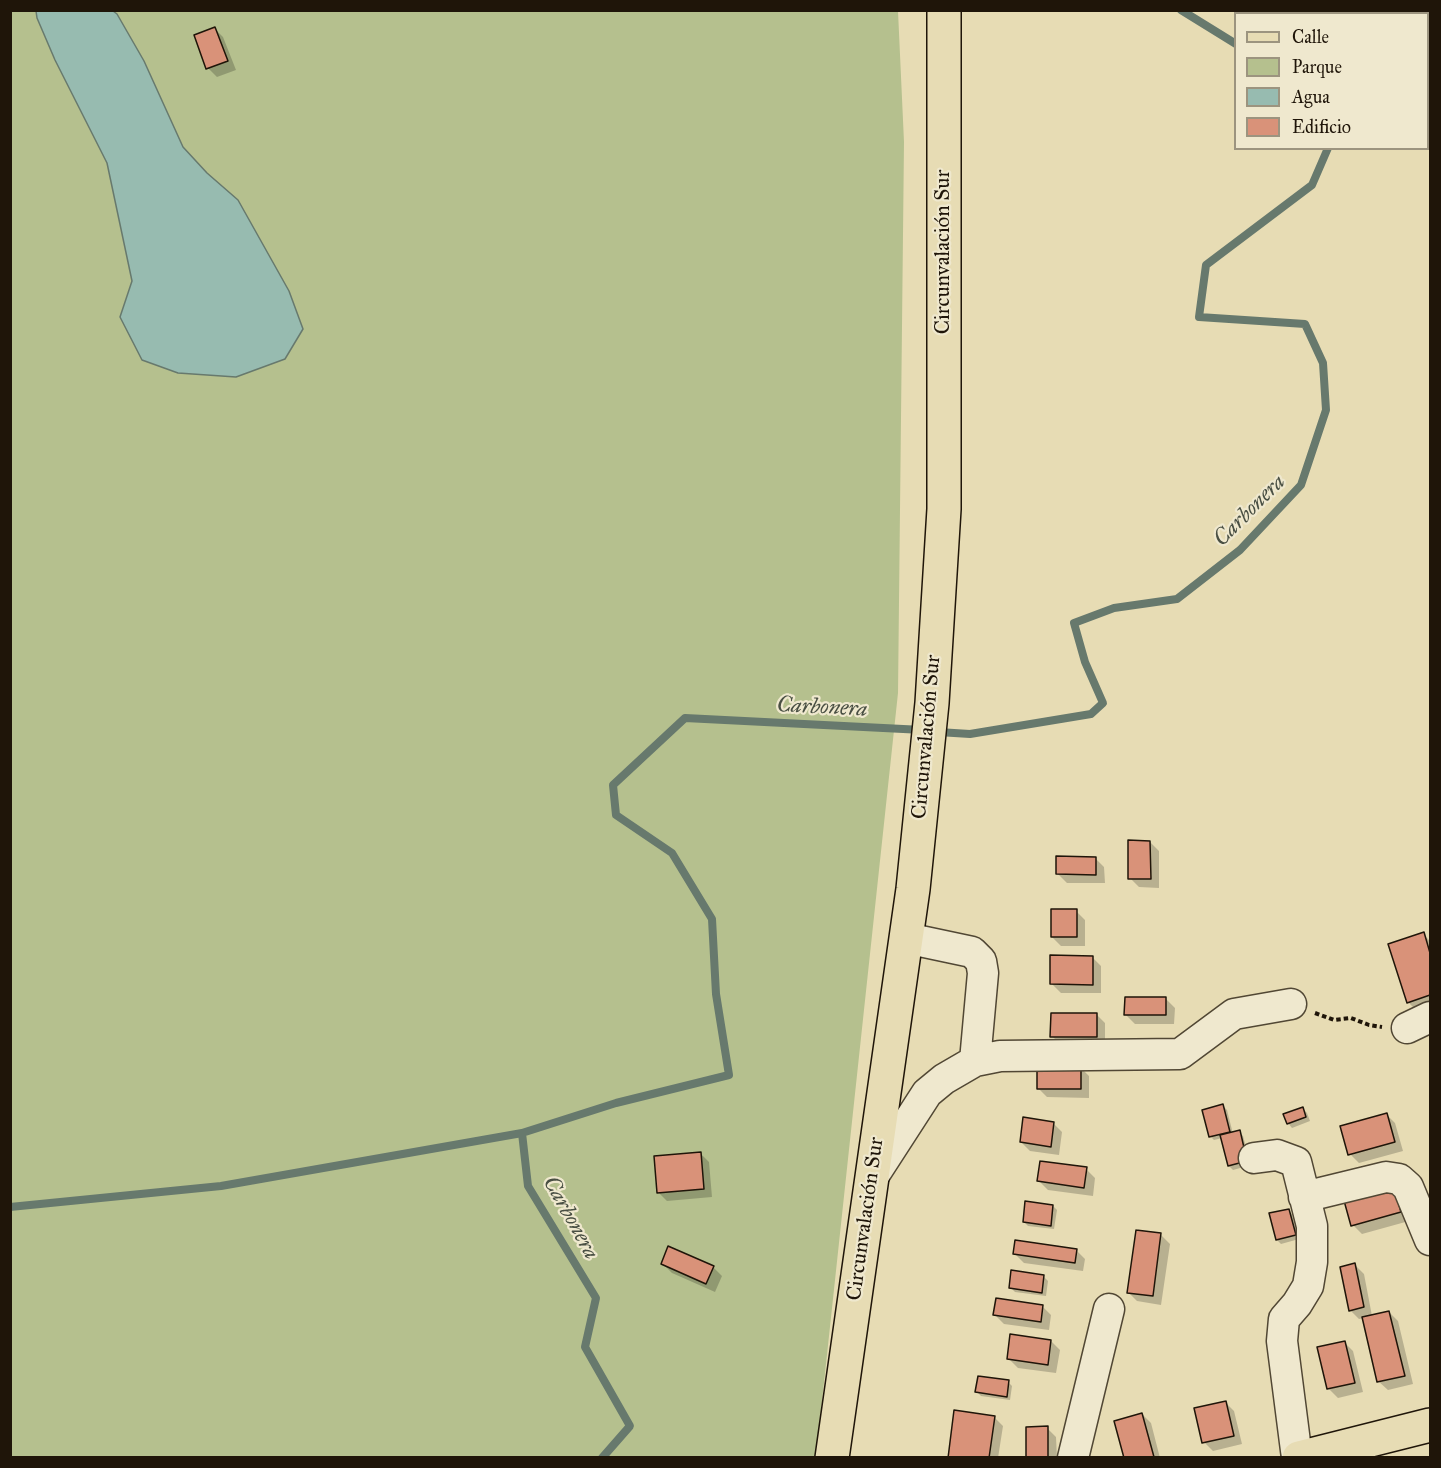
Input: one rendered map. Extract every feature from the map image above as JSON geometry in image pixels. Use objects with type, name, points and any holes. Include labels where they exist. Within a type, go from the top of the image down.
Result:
[{"type":"main road","name":"Circunvalación Sur","points":[[832,1458],[913,889],[932,704],[944,509],[944,10]]},
{"type":"main road","points":[[1298,1458],[1431,1425]]},
{"type":"street","points":[[906,938],[972,952],[981,962],[983,973],[975,1061]]},
{"type":"street","points":[[872,1178],[927,1094],[944,1079],[975,1061],[1000,1056],[1180,1054],[1234,1014],[1291,1004]]},
{"type":"street","points":[[1254,1158],[1277,1155],[1296,1162],[1312,1226],[1312,1262],[1308,1286],[1297,1304],[1284,1318],[1282,1341],[1298,1458]]},
{"type":"street","points":[[1304,1197],[1386,1177],[1399,1179],[1408,1186],[1431,1240]]},
{"type":"street","points":[[1073,1458],[1109,1309]]},
{"type":"path","points":[[1291,1004],[1334,1020],[1351,1018],[1369,1025],[1393,1029],[1419,1023]]},
{"type":"green space","points":[[10,11],[36,11],[55,60],[107,163],[132,282],[120,317],[285,359],[303,329],[289,291],[207,173],[183,148],[144,61],[117,14],[113,11],[898,11],[904,142],[898,693],[816,1457],[11,1457]]},
{"type":"water","points":[[36,11],[113,11],[117,14],[144,61],[183,147],[207,173],[238,200],[289,291],[303,329],[285,359],[236,377],[178,373],[142,360],[120,317],[132,281],[107,163],[55,60]]},
{"type":"building","points":[[215,27],[228,61],[206,69],[194,35]]},
{"type":"building","points":[[1128,840],[1150,841],[1151,879],[1128,879]]},
{"type":"building","points":[[1056,856],[1096,857],[1096,875],[1056,874]]},
{"type":"building","points":[[1051,909],[1077,909],[1077,937],[1051,937]]},
{"type":"building","points":[[1424,932],[1430,953],[1430,995],[1407,1003],[1388,944]]},
{"type":"building","points":[[1050,955],[1093,956],[1093,985],[1050,984]]},
{"type":"building","points":[[1125,997],[1166,997],[1166,1015],[1124,1015]]},
{"type":"building","points":[[1051,1013],[1097,1013],[1097,1037],[1050,1037]]},
{"type":"building","points":[[1037,1066],[1081,1066],[1081,1089],[1037,1089]]},
{"type":"building","points":[[1223,1104],[1230,1132],[1209,1137],[1202,1110]]},
{"type":"building","points":[[1303,1107],[1306,1117],[1287,1124],[1283,1114]]},
{"type":"building","points":[[1387,1113],[1395,1142],[1348,1155],[1340,1126]]},
{"type":"building","points":[[1023,1117],[1054,1122],[1051,1147],[1020,1142]]},
{"type":"building","points":[[1240,1130],[1247,1161],[1228,1166],[1220,1135]]},
{"type":"building","points":[[701,1152],[704,1189],[657,1193],[654,1156]]},
{"type":"building","points":[[1040,1161],[1087,1167],[1084,1188],[1037,1181]]},
{"type":"building","points":[[1393,1183],[1401,1212],[1351,1226],[1343,1197]]},
{"type":"building","points":[[1025,1201],[1053,1205],[1051,1226],[1023,1222]]},
{"type":"building","points":[[1289,1209],[1296,1235],[1276,1240],[1269,1213]]},
{"type":"building","points":[[1136,1230],[1161,1233],[1153,1296],[1127,1293]]},
{"type":"building","points":[[1015,1240],[1077,1249],[1075,1263],[1013,1254]]},
{"type":"building","points":[[668,1246],[714,1266],[706,1284],[661,1264]]},
{"type":"building","points":[[1355,1263],[1364,1307],[1349,1311],[1340,1267]]},
{"type":"building","points":[[1011,1270],[1044,1275],[1042,1293],[1009,1288]]},
{"type":"building","points":[[996,1298],[1043,1305],[1041,1322],[993,1315]]},
{"type":"building","points":[[1389,1311],[1405,1376],[1377,1382],[1362,1317]]},
{"type":"building","points":[[1010,1334],[1051,1340],[1048,1365],[1007,1359]]},
{"type":"building","points":[[1345,1341],[1355,1383],[1327,1389],[1317,1347]]},
{"type":"building","points":[[978,1376],[1009,1380],[1007,1397],[975,1392]]},
{"type":"building","points":[[1226,1401],[1234,1436],[1202,1443],[1194,1408]]},
{"type":"building","points":[[954,1410],[995,1416],[989,1458],[948,1458]]},
{"type":"building","points":[[1142,1413],[1154,1457],[1124,1458],[1114,1421]]},
{"type":"building","points":[[1048,1426],[1048,1458],[1026,1458],[1026,1427]]},
{"type":"waterway","name":"Carbonera","points":[[1181,10],[1234,43]]},
{"type":"waterway","name":"Carbonera","points":[[938,732],[970,734],[1091,714],[1103,703],[1085,662],[1074,623],[1114,608],[1177,599],[1240,550],[1301,485],[1326,410],[1323,363],[1305,324],[1199,317],[1206,265],[1312,185],[1327,150]]},
{"type":"waterway","name":"Carbonera","points":[[602,1458],[630,1426],[585,1347],[596,1298],[528,1186],[522,1133],[616,1103],[729,1075],[716,994],[712,919],[672,853],[616,815],[613,785],[685,718],[923,730]]},
{"type":"waterway","points":[[10,1207],[221,1186],[522,1133]]}]
